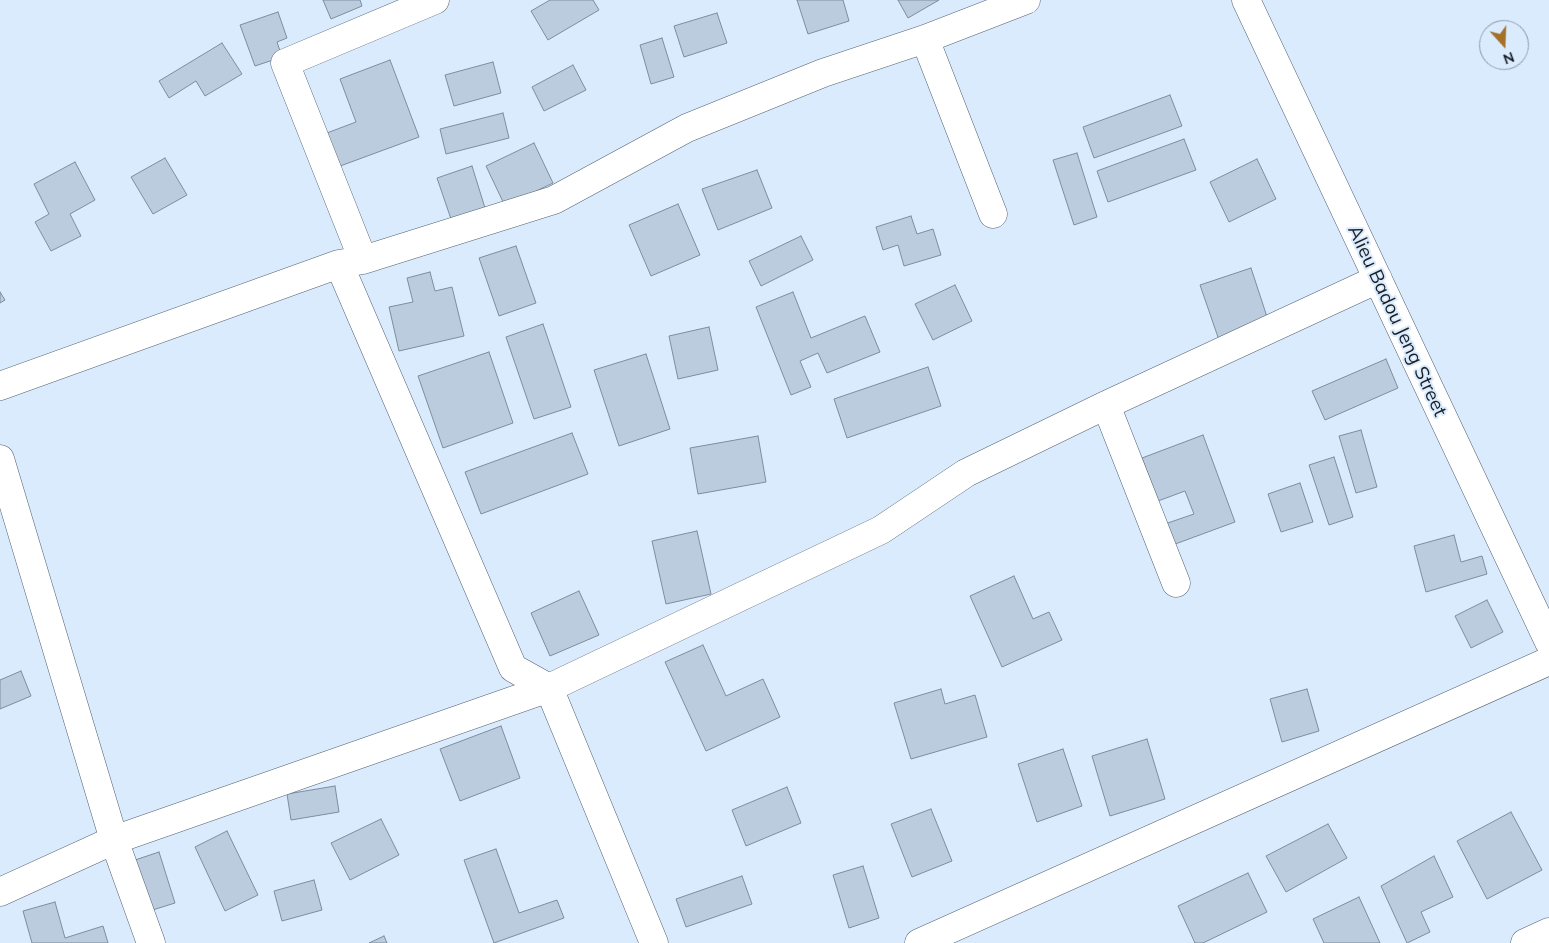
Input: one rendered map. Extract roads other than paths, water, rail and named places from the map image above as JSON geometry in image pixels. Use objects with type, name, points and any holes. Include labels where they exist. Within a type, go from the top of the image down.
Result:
[{"type":"street","points":[[435,0],[285,63],[351,262],[513,668],[549,688],[654,943]]},
{"type":"street","points":[[0,386],[351,262],[554,200],[687,128],[823,73],[925,39],[1026,0]]},
{"type":"street","name":"Alieu Badou Jeng Street","points":[[1246,0],[1549,642]]},
{"type":"street","points":[[925,39],[993,214]]},
{"type":"street","points":[[0,892],[114,840],[549,688],[881,530],[966,473],[1378,280]]},
{"type":"street","points":[[1106,406],[1176,583]]},
{"type":"street","points":[[0,459],[114,840],[151,943]]},
{"type":"street","points":[[919,943],[1549,661]]},
{"type":"street","points":[[1525,943],[1549,932]]}]
